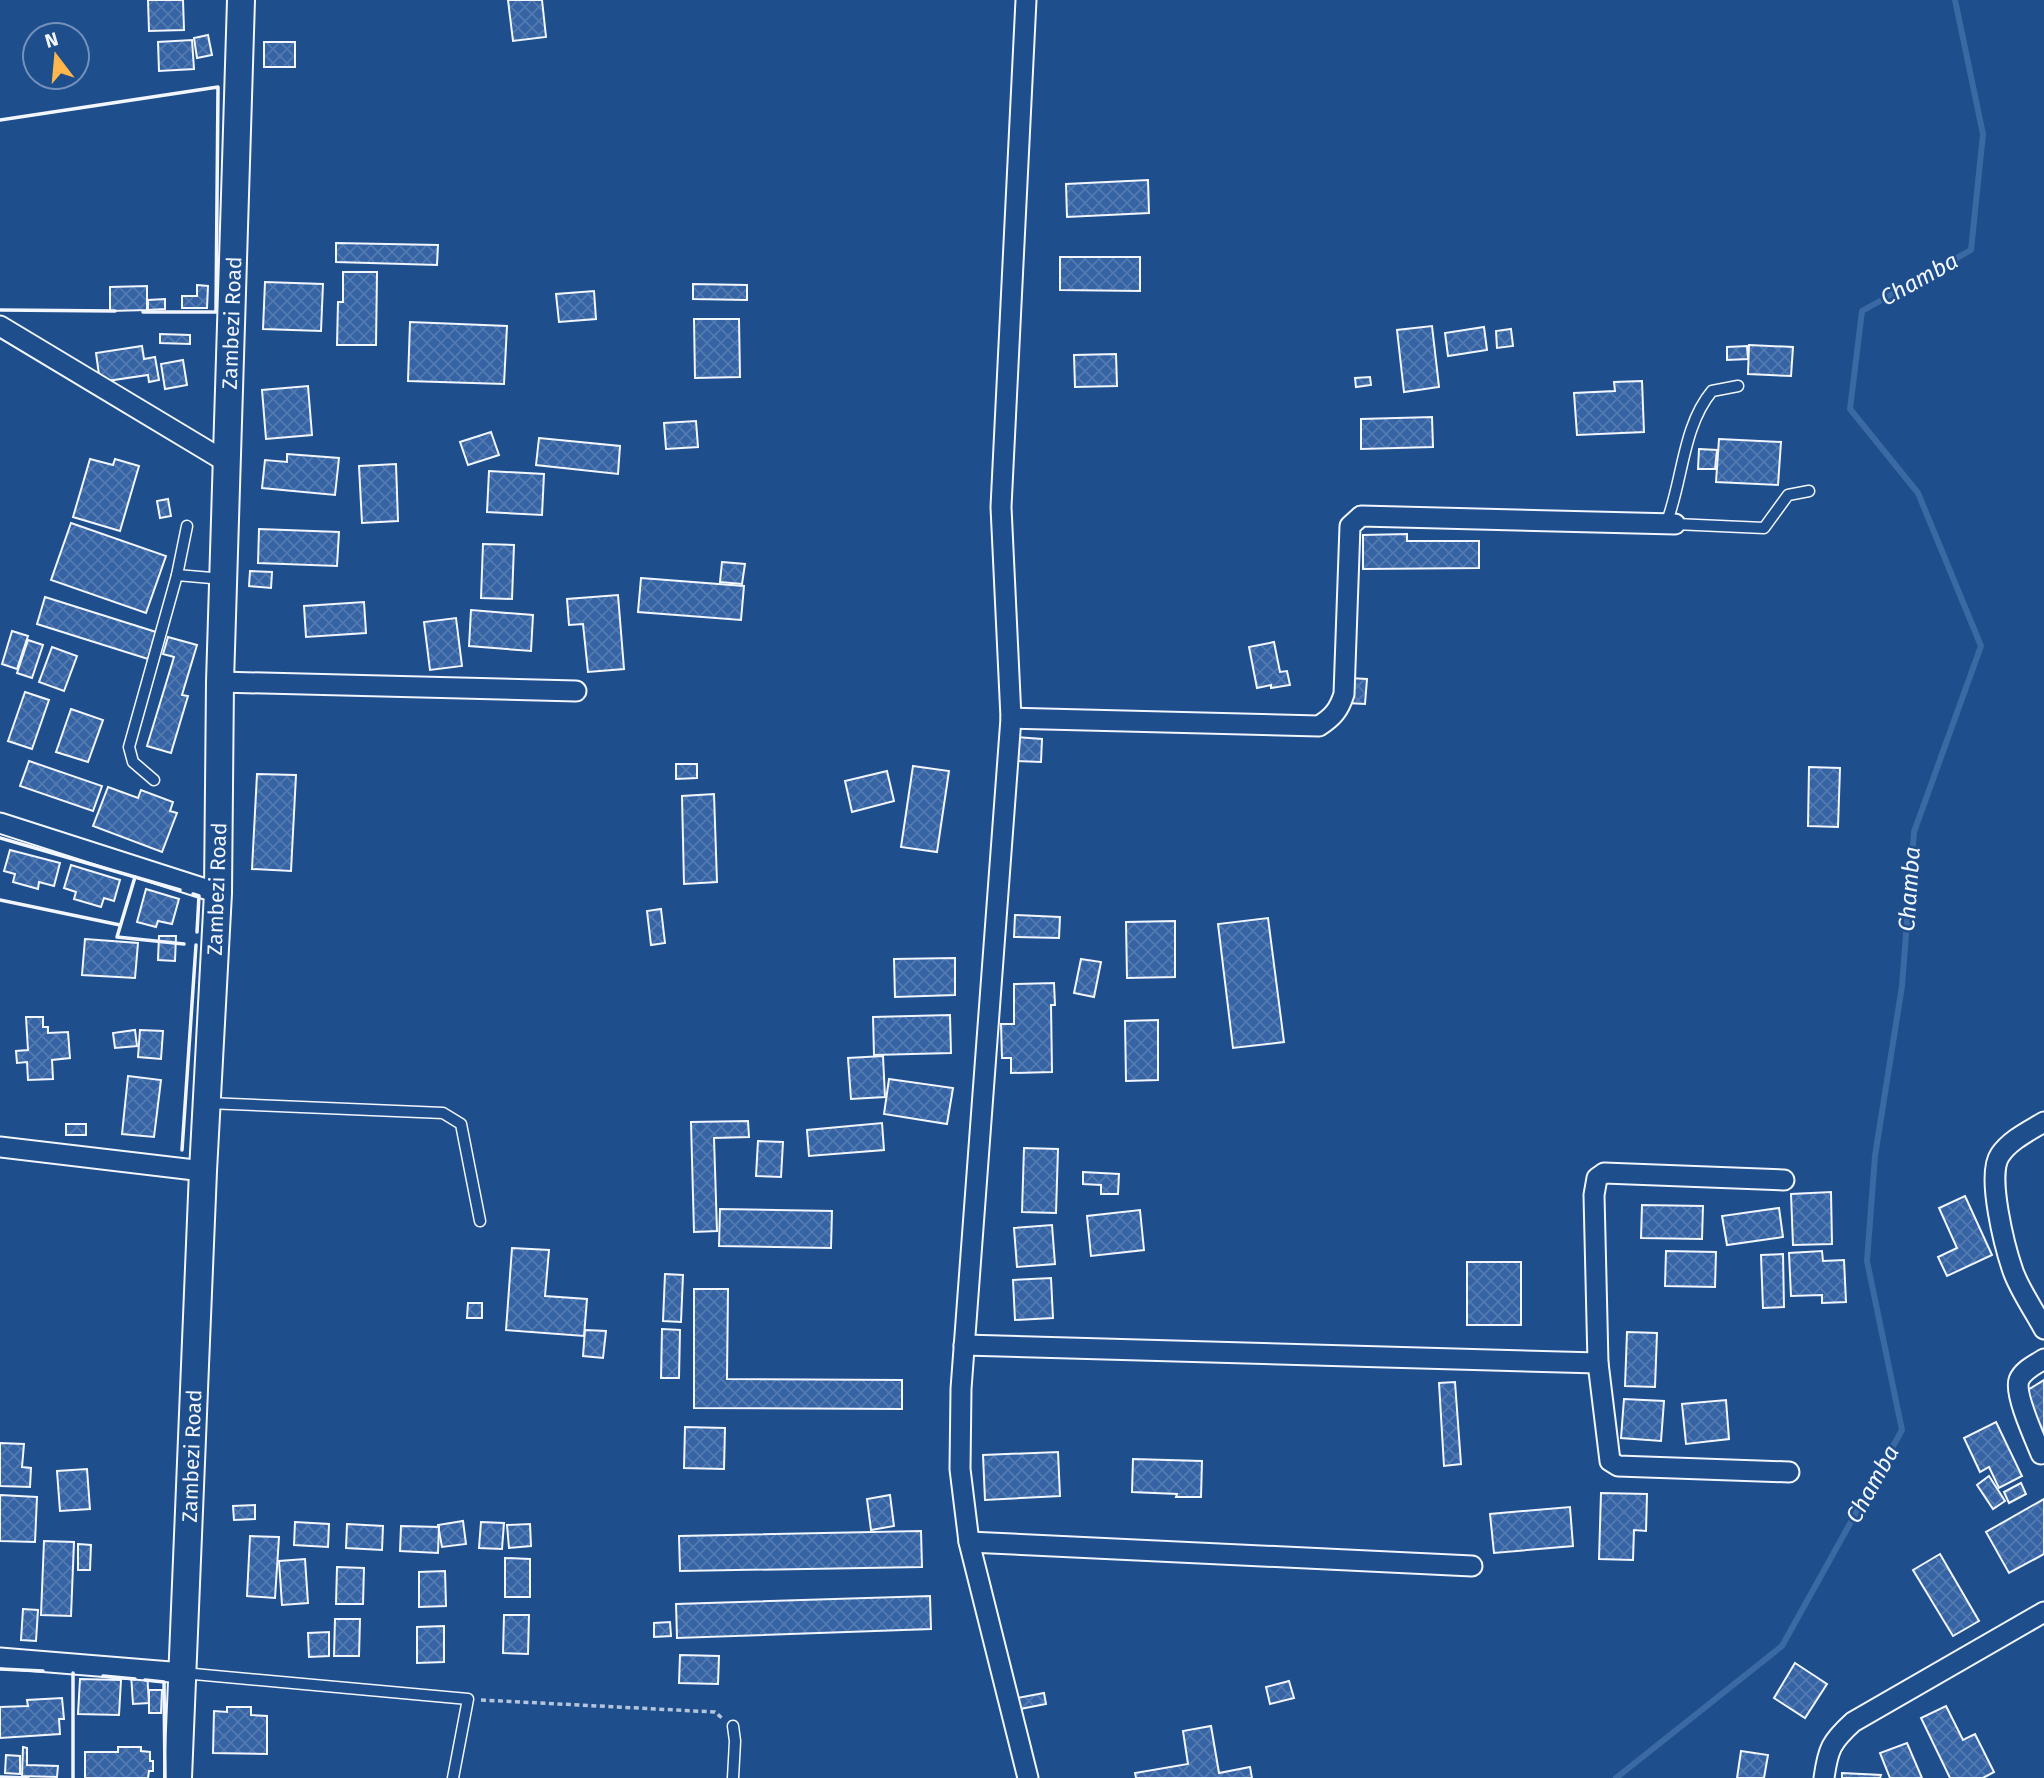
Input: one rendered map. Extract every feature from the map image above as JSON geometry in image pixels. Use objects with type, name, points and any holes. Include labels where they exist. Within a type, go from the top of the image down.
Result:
[{"type":"main road","name":"Zambezi Road","points":[[178,1778],[203,1171],[218,893],[220,682],[241,0]]},
{"type":"street","points":[[1026,0],[1001,507],[1011,718],[961,1389],[960,1469],[969,1542],[1028,1778]]},
{"type":"street","points":[[0,326],[228,463]]},
{"type":"street","points":[[1011,718],[1320,726],[1340,708],[1344,694],[1350,526],[1362,516],[1670,524]]},
{"type":"street","points":[[220,682],[576,691]]},
{"type":"street","points":[[0,823],[218,893]]},
{"type":"street","points":[[2044,1122],[2015,1139],[1999,1156],[1994,1177],[2005,1246],[2014,1274],[2044,1329]]},
{"type":"street","points":[[0,1147],[203,1171]]},
{"type":"street","points":[[1784,1180],[1604,1173],[1597,1178],[1594,1195],[1598,1363],[1611,1461],[1618,1466],[1788,1472]]},
{"type":"street","points":[[964,1345],[1598,1363]]},
{"type":"street","points":[[2041,1454],[2019,1393],[2018,1382],[2025,1371],[2044,1359]]},
{"type":"street","points":[[969,1542],[1472,1566]]},
{"type":"street","points":[[1824,1778],[1835,1739],[1853,1722],[2044,1612]]},
{"type":"street","points":[[0,1658],[183,1672]]},
{"type":"lane","points":[[1738,386],[1712,390],[1700,405],[1681,466],[1670,524],[1764,528],[1788,495],[1809,491]]},
{"type":"lane","points":[[154,780],[133,762],[129,747],[177,575],[187,526]]},
{"type":"lane","points":[[177,575],[224,579]]},
{"type":"lane","points":[[207,1103],[443,1113],[461,1124],[480,1221]]},
{"type":"lane","points":[[183,1672],[468,1699],[453,1778]]},
{"type":"lane","points":[[733,1726],[733,1778]]},
{"type":"path","points":[[468,1699],[715,1712],[733,1726]]},
{"type":"building","points":[[148,0],[183,0],[184,30],[149,31]]},
{"type":"building","points":[[508,0],[542,0],[546,37],[513,41]]},
{"type":"building","points":[[208,35],[212,55],[197,58],[194,38]]},
{"type":"building","points":[[192,40],[194,69],[159,71],[158,42]]},
{"type":"building","points":[[264,42],[295,42],[295,67],[264,67]]},
{"type":"building","points":[[1148,180],[1149,213],[1067,217],[1066,184]]},
{"type":"building","points":[[336,243],[438,245],[437,265],[336,262]]},
{"type":"building","points":[[1060,257],[1140,257],[1140,291],[1060,290]]},
{"type":"building","points":[[343,272],[377,272],[376,345],[337,345],[338,302],[343,302]]},
{"type":"building","points":[[265,282],[323,284],[321,331],[263,329]]},
{"type":"building","points":[[693,284],[747,285],[747,300],[693,299]]},
{"type":"building","points":[[197,285],[208,286],[207,308],[182,308],[182,296],[197,296]]},
{"type":"building","points":[[147,286],[147,310],[110,311],[110,287]]},
{"type":"building","points":[[594,291],[596,319],[559,322],[556,294]]},
{"type":"building","points":[[165,299],[165,309],[148,310],[148,300]]},
{"type":"building","points":[[694,319],[739,319],[740,377],[695,378]]},
{"type":"building","points":[[410,322],[507,326],[504,384],[408,381]]},
{"type":"building","points":[[1432,326],[1439,387],[1404,392],[1397,330]]},
{"type":"building","points":[[1484,327],[1487,350],[1448,356],[1445,333]]},
{"type":"building","points":[[1511,329],[1513,346],[1497,348],[1496,331]]},
{"type":"building","points":[[160,334],[190,335],[190,344],[160,343]]},
{"type":"building","points":[[1749,345],[1793,347],[1791,376],[1748,374]]},
{"type":"building","points":[[142,346],[144,359],[155,357],[159,380],[149,382],[148,375],[100,382],[96,353]]},
{"type":"building","points":[[1747,346],[1748,359],[1727,360],[1727,347]]},
{"type":"building","points":[[1116,354],[1117,386],[1075,387],[1074,355]]},
{"type":"building","points":[[183,360],[187,385],[165,389],[161,364]]},
{"type":"building","points":[[1370,377],[1371,385],[1356,387],[1355,378]]},
{"type":"building","points":[[1642,381],[1644,432],[1577,435],[1574,393],[1615,391],[1614,382]]},
{"type":"building","points":[[308,386],[312,435],[266,439],[262,390]]},
{"type":"building","points":[[1432,417],[1433,447],[1361,449],[1361,419]]},
{"type":"building","points":[[696,421],[698,447],[666,449],[664,423]]},
{"type":"building","points":[[491,432],[499,455],[468,465],[460,442]]},
{"type":"building","points":[[539,438],[620,446],[618,474],[536,465]]},
{"type":"building","points":[[1719,439],[1781,442],[1778,485],[1716,482]]},
{"type":"building","points":[[1699,449],[1717,450],[1715,469],[1698,469]]},
{"type":"building","points":[[287,454],[339,458],[335,495],[262,488],[265,460],[287,462]]},
{"type":"building","points":[[90,459],[113,465],[115,459],[139,466],[120,531],[73,517]]},
{"type":"building","points":[[396,464],[398,521],[362,523],[359,466]]},
{"type":"building","points":[[489,471],[544,474],[542,515],[487,512]]},
{"type":"building","points":[[168,499],[171,516],[160,518],[157,501]]},
{"type":"building","points":[[71,523],[166,556],[146,613],[51,580]]},
{"type":"building","points":[[259,529],[339,532],[337,566],[258,563]]},
{"type":"building","points":[[1407,534],[1407,541],[1479,541],[1479,568],[1363,569],[1363,535]]},
{"type":"building","points":[[483,544],[514,545],[512,599],[481,598]]},
{"type":"building","points":[[722,562],[745,564],[742,584],[720,582]]},
{"type":"building","points":[[250,571],[272,572],[271,588],[249,586]]},
{"type":"building","points":[[641,578],[744,586],[741,620],[638,612]]},
{"type":"building","points":[[618,595],[624,669],[588,672],[583,624],[569,625],[567,599]]},
{"type":"building","points":[[45,597],[156,632],[148,659],[37,624]]},
{"type":"building","points":[[364,602],[366,633],[306,637],[304,606]]},
{"type":"building","points":[[471,610],[533,615],[531,651],[469,646]]},
{"type":"building","points":[[456,618],[462,666],[430,670],[424,622]]},
{"type":"building","points":[[12,631],[28,636],[17,669],[2,664]]},
{"type":"building","points":[[168,637],[197,645],[182,695],[188,696],[171,753],[147,746],[174,657],[163,654]]},
{"type":"building","points":[[28,640],[43,645],[32,678],[17,673]]},
{"type":"building","points":[[1274,642],[1280,672],[1287,671],[1290,685],[1257,688],[1249,647]]},
{"type":"building","points":[[52,647],[77,656],[64,691],[39,682]]},
{"type":"building","points":[[1349,678],[1367,679],[1365,704],[1347,703]]},
{"type":"building","points":[[25,692],[49,700],[32,749],[8,741]]},
{"type":"building","points":[[71,709],[103,720],[88,762],[56,752]]},
{"type":"building","points":[[1016,737],[1042,739],[1041,762],[1014,761]]},
{"type":"building","points":[[29,761],[102,786],[93,811],[20,786]]},
{"type":"building","points":[[676,764],[697,764],[697,778],[676,779]]},
{"type":"building","points":[[913,766],[949,771],[937,852],[901,847]]},
{"type":"building","points":[[1809,767],[1840,768],[1838,827],[1808,826]]},
{"type":"building","points":[[887,771],[894,801],[852,812],[845,781]]},
{"type":"building","points":[[257,774],[296,775],[291,871],[252,869]]},
{"type":"building","points":[[108,787],[138,798],[141,790],[173,802],[170,811],[177,813],[162,852],[93,826]]},
{"type":"building","points":[[714,794],[717,882],[684,884],[682,796]]},
{"type":"building","points":[[10,850],[60,863],[54,886],[39,882],[38,889],[13,882],[15,874],[4,871]]},
{"type":"building","points":[[71,865],[120,880],[114,901],[104,898],[101,907],[74,899],[76,892],[64,888]]},
{"type":"building","points":[[146,889],[179,899],[172,924],[158,921],[156,927],[137,922]]},
{"type":"building","points":[[661,909],[665,943],[651,945],[647,911]]},
{"type":"building","points":[[1015,915],[1060,917],[1059,938],[1014,937]]},
{"type":"building","points":[[1268,918],[1284,1042],[1233,1048],[1218,924]]},
{"type":"building","points":[[1175,921],[1175,977],[1127,978],[1126,922]]},
{"type":"building","points":[[159,936],[176,936],[175,961],[158,960]]},
{"type":"building","points":[[85,939],[138,943],[135,978],[82,975]]},
{"type":"building","points":[[955,958],[955,995],[895,997],[894,959]]},
{"type":"building","points":[[1081,959],[1101,962],[1094,997],[1074,993]]},
{"type":"building","points":[[1054,983],[1055,1005],[1051,1005],[1052,1072],[1011,1073],[1011,1058],[1002,1058],[1001,1024],[1014,1024],[1014,984]]},
{"type":"building","points":[[950,1015],[951,1053],[874,1055],[873,1017]]},
{"type":"building","points":[[26,1017],[43,1017],[43,1027],[48,1027],[48,1033],[68,1032],[70,1058],[52,1060],[53,1079],[28,1080],[27,1062],[17,1063],[16,1051],[28,1050]]},
{"type":"building","points":[[1158,1020],[1158,1080],[1126,1081],[1125,1021]]},
{"type":"building","points":[[135,1030],[137,1046],[115,1048],[113,1033]]},
{"type":"building","points":[[140,1030],[163,1031],[161,1059],[138,1057]]},
{"type":"building","points":[[883,1056],[885,1097],[851,1099],[848,1058]]},
{"type":"building","points":[[128,1076],[161,1080],[154,1137],[122,1134]]},
{"type":"building","points":[[889,1079],[953,1088],[947,1124],[884,1114]]},
{"type":"building","points":[[748,1121],[749,1137],[714,1138],[717,1231],[694,1232],[691,1122]]},
{"type":"building","points":[[882,1123],[884,1150],[809,1156],[807,1130]]},
{"type":"building","points":[[66,1124],[86,1124],[86,1135],[66,1135]]},
{"type":"building","points":[[758,1141],[783,1142],[781,1177],[756,1176]]},
{"type":"building","points":[[1024,1148],[1058,1149],[1056,1213],[1022,1212]]},
{"type":"building","points":[[1083,1172],[1119,1174],[1118,1194],[1101,1194],[1101,1185],[1083,1184]]},
{"type":"building","points":[[1831,1192],[1832,1244],[1793,1245],[1791,1194]]},
{"type":"building","points":[[1965,1196],[1992,1255],[1947,1276],[1938,1257],[1957,1248],[1939,1208]]},
{"type":"building","points":[[1642,1205],[1703,1206],[1702,1239],[1641,1238]]},
{"type":"building","points":[[1779,1208],[1783,1237],[1727,1245],[1722,1216]]},
{"type":"building","points":[[720,1209],[832,1211],[831,1248],[719,1246]]},
{"type":"building","points":[[1140,1210],[1144,1250],[1091,1256],[1087,1216]]},
{"type":"building","points":[[1052,1225],[1055,1264],[1017,1267],[1014,1228]]},
{"type":"building","points":[[512,1248],[549,1250],[545,1296],[587,1299],[584,1336],[506,1330]]},
{"type":"building","points":[[1666,1251],[1716,1252],[1715,1287],[1665,1286]]},
{"type":"building","points":[[1822,1251],[1823,1261],[1844,1260],[1846,1302],[1822,1303],[1822,1295],[1791,1296],[1789,1253]]},
{"type":"building","points":[[1783,1254],[1784,1307],[1763,1308],[1761,1255]]},
{"type":"building","points":[[1467,1262],[1521,1262],[1521,1325],[1467,1325]]},
{"type":"building","points":[[665,1274],[683,1275],[681,1322],[663,1321]]},
{"type":"building","points":[[1051,1278],[1053,1318],[1015,1320],[1013,1280]]},
{"type":"building","points":[[694,1289],[728,1289],[727,1379],[902,1380],[902,1409],[694,1408]]},
{"type":"building","points":[[468,1303],[482,1303],[482,1318],[467,1318]]},
{"type":"building","points":[[662,1329],[680,1330],[679,1378],[661,1378]]},
{"type":"building","points":[[585,1330],[606,1331],[603,1358],[583,1356]]},
{"type":"building","points":[[1627,1332],[1657,1333],[1655,1387],[1625,1386]]},
{"type":"building","points":[[2044,1380],[2044,1439],[2018,1396]]},
{"type":"building","points":[[1455,1382],[1461,1464],[1444,1466],[1439,1383]]},
{"type":"building","points":[[1624,1399],[1664,1401],[1661,1441],[1621,1438]]},
{"type":"building","points":[[1726,1400],[1729,1439],[1686,1444],[1682,1404]]},
{"type":"building","points":[[1996,1422],[2022,1476],[1999,1488],[1989,1467],[1980,1472],[1964,1438]]},
{"type":"building","points":[[685,1427],[725,1428],[724,1469],[684,1468]]},
{"type":"building","points":[[0,1443],[24,1444],[22,1467],[31,1468],[30,1487],[0,1486]]},
{"type":"building","points":[[1058,1452],[1060,1496],[985,1500],[983,1455]]},
{"type":"building","points":[[1133,1459],[1202,1461],[1201,1497],[1132,1492]]},
{"type":"building","points":[[87,1469],[90,1509],[60,1511],[57,1471]]},
{"type":"building","points":[[1989,1476],[2005,1501],[1993,1509],[1977,1485]]},
{"type":"building","points":[[2021,1483],[2026,1494],[2009,1503],[2004,1492]]},
{"type":"building","points":[[1601,1493],[1647,1494],[1646,1531],[1634,1530],[1633,1560],[1599,1559]]},
{"type":"building","points":[[0,1495],[37,1497],[35,1542],[0,1541]]},
{"type":"building","points":[[890,1495],[894,1526],[871,1530],[867,1499]]},
{"type":"building","points":[[2044,1499],[2044,1554],[2009,1573],[1986,1532]]},
{"type":"building","points":[[255,1505],[255,1519],[234,1520],[233,1506]]},
{"type":"building","points":[[1570,1507],[1573,1546],[1494,1553],[1490,1514]]},
{"type":"building","points":[[463,1521],[466,1544],[442,1547],[438,1525]]},
{"type":"building","points":[[295,1522],[329,1524],[328,1547],[294,1545]]},
{"type":"building","points":[[481,1522],[504,1523],[502,1549],[479,1548]]},
{"type":"building","points":[[347,1524],[383,1526],[382,1550],[346,1548]]},
{"type":"building","points":[[530,1524],[531,1546],[509,1548],[507,1525]]},
{"type":"building","points":[[401,1526],[439,1527],[438,1553],[400,1551]]},
{"type":"building","points":[[921,1531],[922,1567],[680,1571],[679,1536]]},
{"type":"building","points":[[250,1536],[279,1537],[275,1598],[247,1596]]},
{"type":"building","points":[[44,1541],[74,1542],[71,1616],[41,1615]]},
{"type":"building","points":[[78,1544],[91,1545],[90,1570],[78,1570]]},
{"type":"building","points":[[1940,1554],[1979,1621],[1953,1636],[1913,1570]]},
{"type":"building","points":[[505,1558],[530,1559],[530,1597],[505,1597]]},
{"type":"building","points":[[305,1559],[308,1603],[282,1605],[279,1561]]},
{"type":"building","points":[[337,1567],[364,1568],[363,1604],[336,1604]]},
{"type":"building","points":[[445,1571],[446,1606],[419,1607],[419,1572]]},
{"type":"building","points":[[930,1596],[931,1629],[677,1638],[676,1604]]},
{"type":"building","points":[[23,1609],[38,1610],[36,1641],[21,1640]]},
{"type":"building","points":[[504,1615],[529,1615],[528,1654],[503,1653]]},
{"type":"building","points":[[335,1619],[360,1619],[359,1656],[334,1656]]},
{"type":"building","points":[[670,1622],[671,1636],[654,1637],[654,1623]]},
{"type":"building","points":[[444,1626],[444,1662],[417,1663],[417,1627]]},
{"type":"building","points":[[329,1632],[329,1656],[309,1657],[308,1633]]},
{"type":"building","points":[[680,1655],[719,1656],[718,1684],[679,1683]]},
{"type":"building","points":[[1795,1663],[1827,1684],[1805,1718],[1774,1698]]},
{"type":"building","points":[[147,1672],[149,1703],[133,1704],[131,1674]]},
{"type":"building","points":[[80,1679],[121,1680],[119,1715],[78,1714]]},
{"type":"building","points":[[1289,1681],[1294,1698],[1270,1704],[1266,1687]]},
{"type":"building","points":[[149,1690],[162,1690],[161,1713],[149,1713]]},
{"type":"building","points":[[1044,1693],[1046,1704],[1020,1709],[1017,1698]]},
{"type":"building","points":[[62,1698],[64,1719],[59,1719],[60,1734],[0,1738],[0,1707],[28,1706],[27,1700]]},
{"type":"building","points":[[1946,1706],[1963,1740],[1975,1734],[1994,1772],[1983,1778],[1950,1778],[1921,1718]]},
{"type":"building","points":[[227,1707],[251,1707],[251,1715],[267,1716],[267,1754],[213,1753],[214,1711],[227,1712]]},
{"type":"building","points":[[1211,1726],[1219,1773],[1250,1767],[1252,1778],[1136,1778],[1135,1773],[1188,1764],[1183,1731]]},
{"type":"building","points":[[1907,1743],[1922,1778],[1890,1778],[1880,1753]]},
{"type":"building","points":[[23,1747],[27,1748],[27,1765],[58,1766],[57,1777],[22,1776]]},
{"type":"building","points":[[118,1747],[141,1747],[141,1751],[150,1752],[153,1771],[149,1771],[148,1778],[85,1778],[85,1752],[118,1752]]},
{"type":"building","points":[[1741,1751],[1768,1755],[1764,1778],[1737,1778]]},
{"type":"building","points":[[6,1755],[20,1756],[20,1774],[5,1773]]},
{"type":"building","points":[[1842,1773],[1881,1775],[1880,1778],[1842,1778]]},
{"type":"waterway","name":"Chamba","points":[[1616,1778],[1782,1646],[1902,1430],[1867,1261],[1875,1156],[1902,986],[1914,832],[1981,646],[1918,493],[1850,409],[1862,311],[1971,250],[1983,134],[1955,0]]},
{"type":"wall","points":[[0,120],[218,87],[216,312],[143,312]]},
{"type":"wall","points":[[0,310],[115,311]]},
{"type":"wall","points":[[0,838],[180,890]]},
{"type":"wall","points":[[135,877],[117,937],[184,944]]},
{"type":"wall","points":[[193,894],[199,896],[197,932]]},
{"type":"wall","points":[[0,900],[120,925]]},
{"type":"wall","points":[[182,1150],[196,945]]},
{"type":"wall","points":[[0,1669],[43,1671]]},
{"type":"wall","points":[[73,1673],[73,1778]]},
{"type":"wall","points":[[103,1676],[135,1679]]},
{"type":"wall","points":[[145,1680],[164,1682],[165,1778]]},
{"type":"wall","points":[[0,1777],[28,1778]]}]
